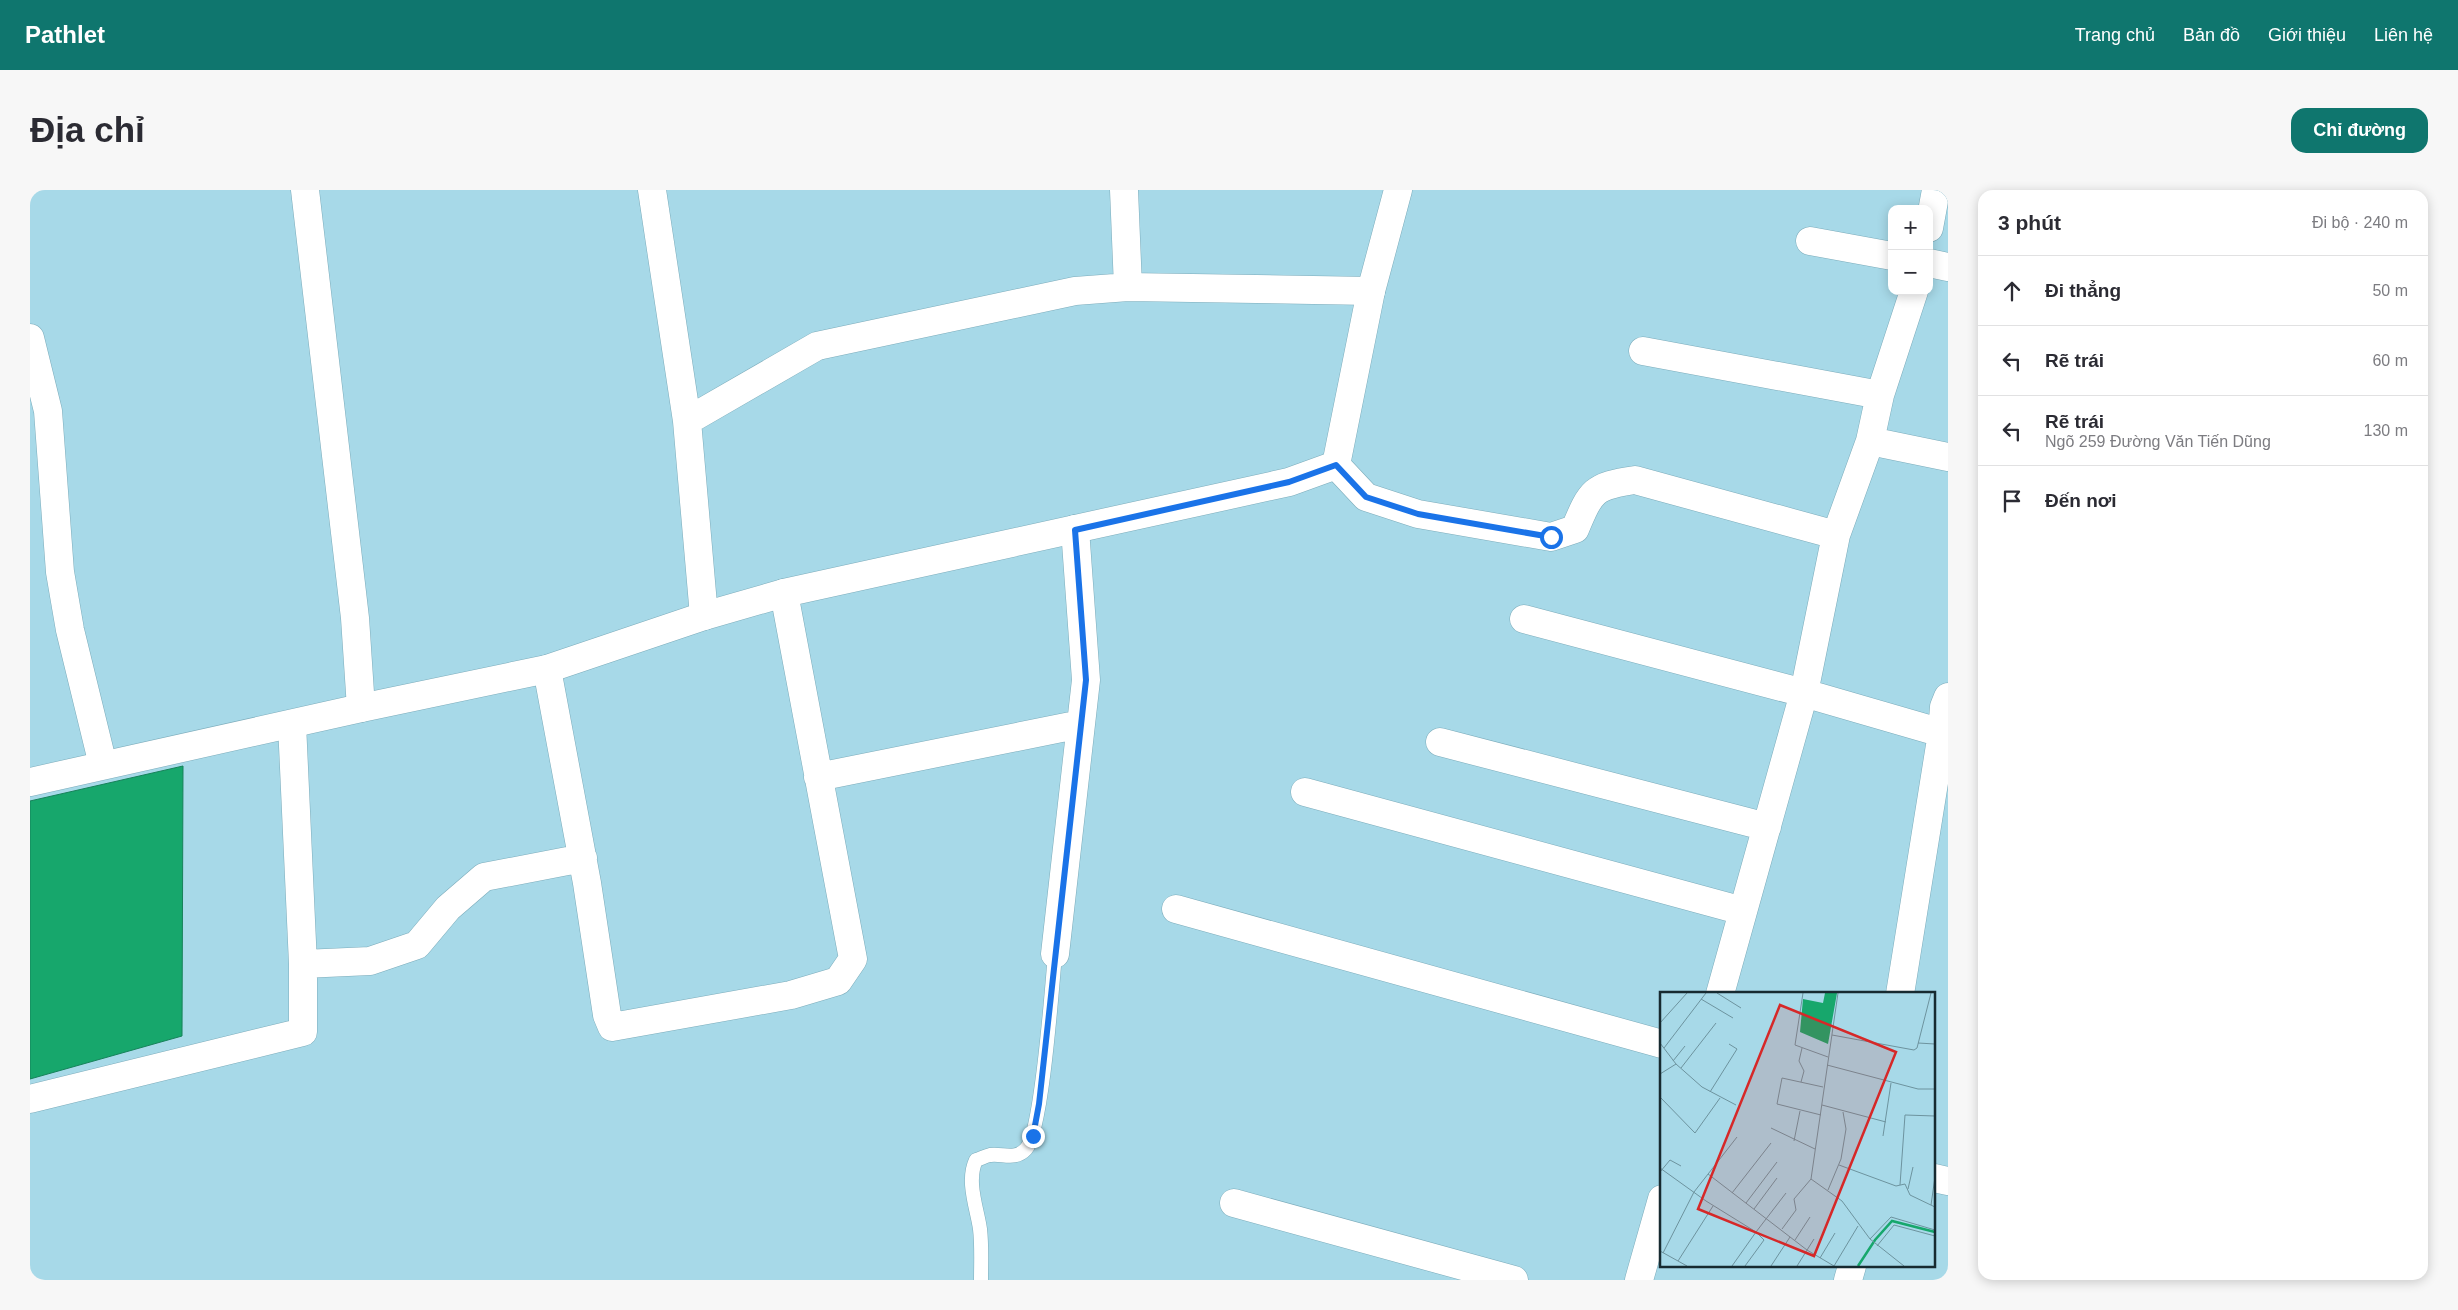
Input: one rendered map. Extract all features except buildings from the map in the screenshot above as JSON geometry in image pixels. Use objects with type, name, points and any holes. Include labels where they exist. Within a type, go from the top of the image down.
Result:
[{"type":"street","points":[[305,190],[354,609],[361,708]]},
{"type":"street","points":[[652,190],[686,421],[704,616]]},
{"type":"street","points":[[1124,190],[1128,287]]},
{"type":"street","points":[[1336,465],[1371,291],[1398,190]]},
{"type":"street","points":[[1933,206],[1936,190]]},
{"type":"street","points":[[1810,241],[1888,255]]},
{"type":"street","points":[[1933,265],[1948,267]]},
{"type":"street","points":[[686,421],[817,346],[1075,291],[1128,287],[1371,291]]},
{"type":"street","points":[[1721,992],[1804,693],[1836,535],[1870,441],[1880,395],[1913,295]]},
{"type":"street","points":[[30,338],[48,411],[62,582],[70,630],[103,765]]},
{"type":"street","points":[[1642,351],[1880,395]]},
{"type":"street","points":[[1870,441],[1948,457]]},
{"type":"street","points":[[30,782],[361,708],[547,669],[704,616],[784,593],[1289,482],[1336,465]]},
{"type":"street","points":[[1336,465],[1366,497],[1418,514],[1551,537],[1575,529],[1593,493],[1608,484],[1635,480],[1836,535]]},
{"type":"street","points":[[1055,954],[1086,680],[1075,530]]},
{"type":"street","points":[[547,669],[582,858],[607,1016],[612,1027],[791,995],[838,981],[852,959],[784,593]]},
{"type":"street","points":[[1524,619],[1804,693],[1945,734]]},
{"type":"street","points":[[1900,992],[1945,734],[1944,707],[1948,697]]},
{"type":"street","points":[[30,1099],[303,1032],[303,964],[292,724]]},
{"type":"street","points":[[818,777],[1081,724]]},
{"type":"street","points":[[1440,742],[1767,827]]},
{"type":"street","points":[[1305,792],[1743,911]]},
{"type":"street","points":[[303,964],[370,961],[417,945],[448,908],[484,877],[582,858]]},
{"type":"street","points":[[1176,909],[1660,1043]]},
{"type":"street","points":[[1234,1203],[1514,1280]]},
{"type":"street","points":[[1639,1280],[1660,1206]]},
{"type":"lane","points":[[981,1280],[980,1231],[973,1184],[973,1166],[976,1160],[991,1155],[1008,1158],[1025,1150],[1033,1136],[1039,1104],[1055,954]]},
{"type":"shaded area","points":[[183,766],[182,1036],[30,1079],[30,801]]},
{"type":"route","points":[[1033,1136],[1039,1104],[1086,680],[1075,530],[1289,482],[1336,465],[1366,497],[1418,514],[1551,537]]}]
